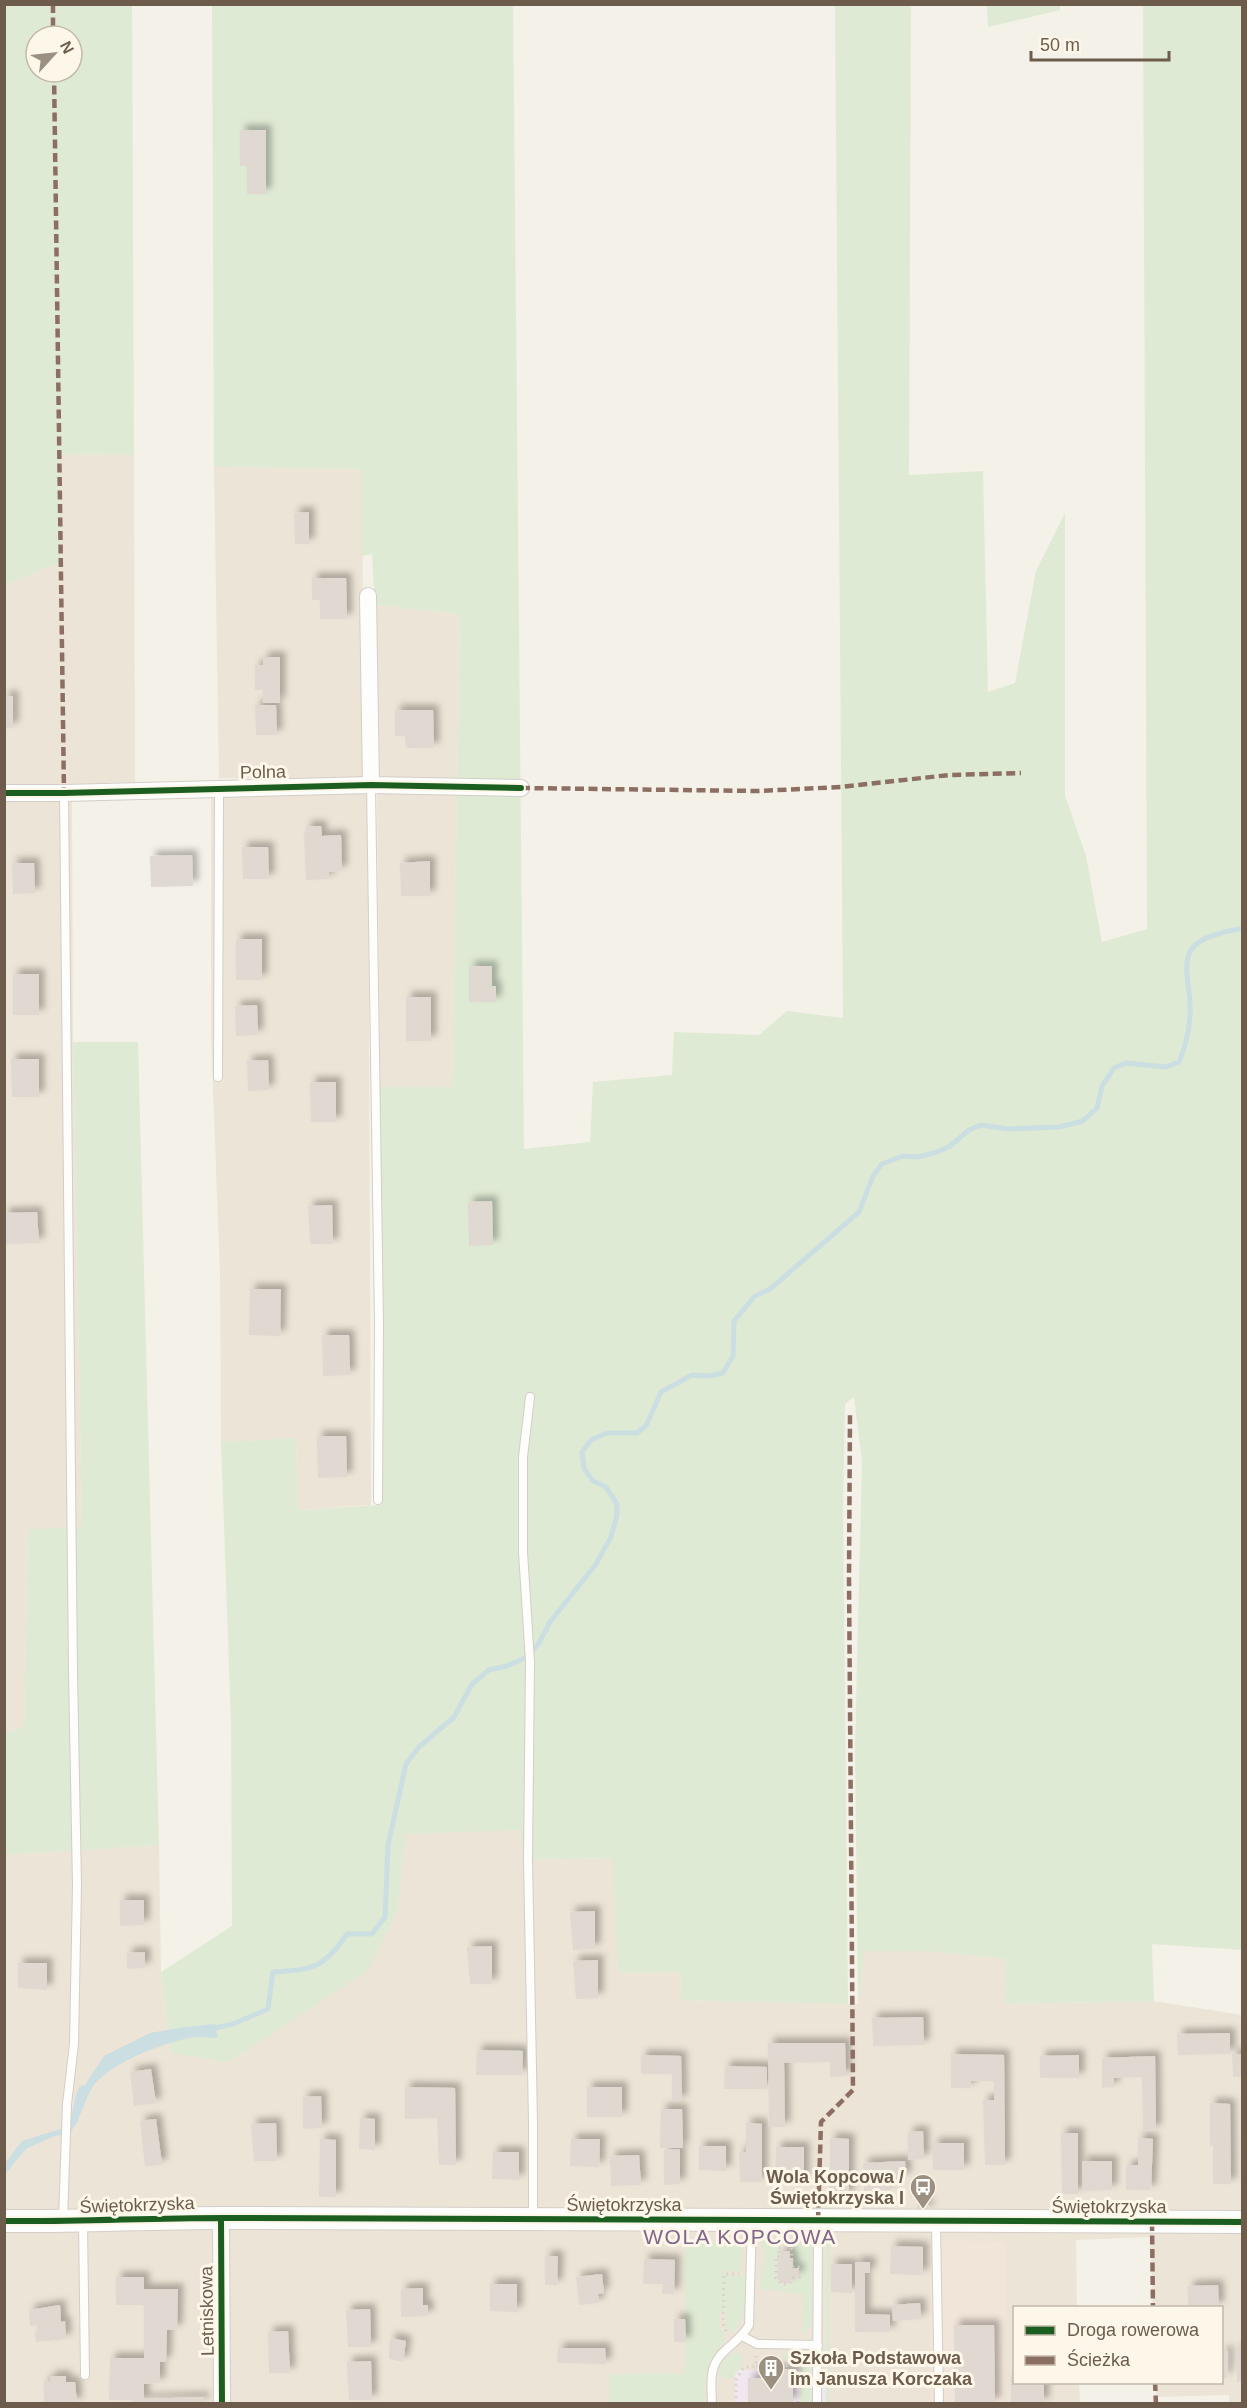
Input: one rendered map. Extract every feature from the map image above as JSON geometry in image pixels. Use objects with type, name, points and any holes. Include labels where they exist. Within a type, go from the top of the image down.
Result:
[{"type":"street","points":[[368,596],[371,785]]},
{"type":"street","name":"Polna","points":[[4,793],[64,794],[371,785],[521,788]]},
{"type":"street","name":"Świętokrzyska","points":[[4,2221],[73,2222],[221,2217],[1242,2222]]},
{"type":"street","name":"Letniskowa","points":[[221,2217],[222,2403]]},
{"type":"lane","points":[[371,785],[379,1324],[378,1500]]},
{"type":"lane","points":[[218,1077],[219,788]]},
{"type":"lane","points":[[64,794],[77,1885],[74,2044],[67,2104],[73,2222],[85,2375]]},
{"type":"lane","points":[[530,1397],[523,1457],[523,1552],[530,1662],[528,1860],[533,2219]]},
{"type":"lane","points":[[712,2403],[712,2370],[721,2355],[742,2336],[750,2320],[752,2221]]},
{"type":"lane","points":[[818,2221],[818,2403]]},
{"type":"lane","points":[[936,2222],[939,2403]]},
{"type":"lane","points":[[742,2336],[757,2344],[818,2345]]},
{"type":"path","points":[[786,2241],[786,2249]]},
{"type":"path","points":[[779,2248],[786,2249],[791,2248],[793,2267],[800,2267],[800,2277],[794,2277],[789,2284],[781,2284],[776,2278],[776,2256],[779,2257],[779,2248]]},
{"type":"path","points":[[731,2346],[724,2338],[728,2334],[723,2324],[724,2274],[744,2273]]},
{"type":"path","points":[[756,2367],[757,2344]]},
{"type":"path","points":[[736,2403],[736,2379],[744,2367],[798,2365],[798,2403]]},
{"type":"shaded area","points":[[59,454],[134,455],[135,782],[5,786],[5,585],[54,565],[61,565]]},
{"type":"shaded area","points":[[214,467],[362,469],[364,778],[219,778]]},
{"type":"shaded area","points":[[375,605],[460,614],[452,1087],[380,1087]]},
{"type":"shaded area","points":[[368,793],[371,1505],[298,1510],[296,1438],[221,1442],[220,1273],[211,1036],[211,794]]},
{"type":"shaded area","points":[[5,798],[72,798],[73,1042],[82,1528],[28,1530],[24,1727],[5,1734]]},
{"type":"shaded area","points":[[522,1830],[524,1860],[613,1858],[618,1973],[680,1972],[681,2000],[858,2004],[864,1951],[924,1951],[1007,1959],[1006,2004],[1154,2001],[1242,2015],[1242,2403],[1229,2403],[1229,2395],[1156,2397],[1155,2384],[1223,2384],[1223,2306],[1153,2306],[1150,2237],[1076,2240],[1077,2306],[1013,2306],[1013,2384],[1079,2384],[1080,2403],[686,2403],[685,2374],[610,2374],[610,2404],[5,2404],[5,1855],[159,1845],[161,1972],[170,2053],[398,1908],[404,1833]]},
{"type":"shaded area","points":[[215,2024],[218,2038],[193,2037],[178,2041],[136,2056],[110,2071],[92,2088],[78,2120],[69,2133],[52,2137],[26,2149],[5,2174],[5,2163],[22,2141],[67,2127],[80,2086],[85,2085],[104,2056],[150,2033]]},
{"type":"shaded area","points":[[930,2240],[1005,2242],[1006,2403],[930,2403]]},
{"type":"shaded area","points":[[829,2369],[830,2403],[735,2403],[735,2370]]},
{"type":"green space","points":[[5,4],[132,5],[134,455],[59,454],[61,566],[54,565],[5,585]]},
{"type":"green space","points":[[212,5],[513,5],[524,1149],[590,1142],[593,1082],[672,1075],[674,1032],[759,1035],[787,1011],[843,1018],[835,5],[911,5],[909,475],[983,471],[988,692],[1015,683],[1036,571],[1065,513],[1065,795],[1086,856],[1102,942],[1147,929],[1143,5],[1242,5],[1242,1950],[1152,1944],[1154,2001],[1005,2004],[1006,1959],[924,1951],[865,1951],[858,2004],[855,1747],[862,1462],[854,1397],[845,1404],[843,1506],[848,2004],[681,2000],[680,1972],[618,1973],[612,1858],[523,1860],[521,1830],[405,1834],[398,1908],[369,1970],[229,2062],[170,2053],[161,1972],[232,1926],[231,1724],[221,1442],[296,1438],[298,1510],[381,1505],[380,1087],[452,1087],[460,614],[375,605],[372,554],[362,556],[361,469],[214,467]]},
{"type":"green space","points":[[987,5],[1060,5],[1060,10],[988,27]]},
{"type":"green space","points":[[73,1042],[138,1042],[159,1845],[5,1855],[5,1734],[24,1727],[28,1529],[82,1527]]},
{"type":"green space","points":[[809,2237],[812,2249],[812,2324],[802,2335],[803,2294],[761,2289],[762,2263],[765,2263],[762,2239],[767,2239],[767,2243],[781,2243],[779,2256],[776,2256],[775,2278],[781,2285],[789,2285],[795,2279],[800,2278],[800,2267],[794,2267],[794,2257],[791,2256],[789,2243],[806,2243],[805,2239],[790,2239]]},
{"type":"green space","points":[[826,2237],[829,2238],[830,2404],[826,2403]]},
{"type":"green space","points":[[685,2243],[742,2243],[741,2271],[726,2271],[725,2275],[745,2276],[743,2314],[732,2334],[725,2325],[725,2310],[720,2314],[721,2328],[726,2334],[722,2338],[725,2342],[710,2363],[705,2403],[610,2403],[610,2374],[685,2374]]},
{"type":"green space","points":[[736,2352],[742,2355],[742,2365],[732,2378],[722,2378],[719,2374],[723,2363],[729,2355]]},
{"type":"green space","points":[[784,2353],[797,2353],[811,2359],[812,2403],[800,2403],[800,2362],[803,2361],[803,2356],[783,2359]]},
{"type":"building","points":[[240,130],[266,130],[266,194],[247,194],[247,166],[240,166]]},
{"type":"building","points":[[309,512],[309,544],[295,544],[294,513]]},
{"type":"building","points":[[312,578],[346,578],[347,619],[320,619],[320,600],[312,600]]},
{"type":"building","points":[[263,657],[280,657],[280,703],[263,703],[263,690],[255,690],[255,665],[263,665]]},
{"type":"building","points":[[4,696],[13,696],[13,728],[4,728]]},
{"type":"building","points":[[255,705],[276,705],[277,735],[256,735]]},
{"type":"building","points":[[395,710],[433,710],[434,748],[406,748],[405,736],[395,736]]},
{"type":"building","points":[[307,826],[321,826],[322,836],[341,835],[342,871],[329,872],[329,879],[306,880],[304,835]]},
{"type":"building","points":[[242,847],[268,847],[269,879],[243,879]]},
{"type":"building","points":[[192,855],[193,886],[151,887],[150,856]]},
{"type":"building","points":[[430,861],[430,896],[401,896],[400,863]]},
{"type":"building","points":[[12,863],[34,863],[35,893],[13,894]]},
{"type":"building","points":[[236,939],[262,939],[262,980],[236,980]]},
{"type":"building","points":[[469,966],[492,966],[492,986],[496,986],[496,1002],[469,1002]]},
{"type":"building","points":[[13,974],[39,974],[39,1015],[13,1015]]},
{"type":"building","points":[[406,997],[431,997],[431,1041],[406,1041]]},
{"type":"building","points":[[257,1005],[258,1035],[236,1036],[235,1006]]},
{"type":"building","points":[[11,1059],[39,1059],[39,1097],[12,1097]]},
{"type":"building","points":[[268,1060],[269,1090],[248,1091],[247,1061]]},
{"type":"building","points":[[310,1082],[336,1082],[336,1122],[311,1122]]},
{"type":"building","points":[[492,1201],[493,1245],[469,1246],[468,1202]]},
{"type":"building","points":[[332,1205],[333,1244],[310,1244],[308,1206]]},
{"type":"building","points":[[37,1212],[39,1243],[4,1244],[4,1213]]},
{"type":"building","points":[[250,1289],[281,1289],[280,1336],[249,1335]]},
{"type":"building","points":[[322,1335],[349,1335],[350,1375],[323,1376]]},
{"type":"building","points":[[317,1436],[346,1436],[347,1477],[318,1478]]},
{"type":"building","points":[[120,1900],[144,1900],[144,1925],[120,1926]]},
{"type":"building","points":[[595,1911],[595,1949],[573,1950],[570,1912]]},
{"type":"building","points":[[492,1946],[492,1984],[470,1984],[467,1947]]},
{"type":"building","points":[[145,1952],[145,1968],[127,1969],[127,1953]]},
{"type":"building","points":[[598,1960],[598,1998],[576,1999],[573,1961]]},
{"type":"building","points":[[18,1963],[47,1963],[47,1990],[18,1988]]},
{"type":"building","points":[[923,2017],[924,2045],[873,2046],[872,2018]]},
{"type":"building","points":[[1230,2033],[1230,2054],[1178,2055],[1177,2034]]},
{"type":"building","points":[[768,2043],[845,2043],[846,2076],[830,2077],[830,2062],[784,2063],[785,2127],[769,2127]]},
{"type":"building","points":[[477,2050],[523,2051],[522,2075],[476,2075]]},
{"type":"building","points":[[951,2054],[1004,2055],[1005,2165],[985,2165],[983,2100],[994,2100],[994,2081],[971,2081],[971,2088],[951,2088]]},
{"type":"building","points":[[1232,2054],[1242,2054],[1242,2077],[1233,2077]]},
{"type":"building","points":[[641,2055],[681,2056],[682,2101],[672,2101],[672,2074],[641,2074]]},
{"type":"building","points":[[1079,2055],[1079,2078],[1040,2078],[1040,2056]]},
{"type":"building","points":[[1155,2056],[1156,2130],[1143,2131],[1142,2077],[1114,2078],[1114,2087],[1102,2088],[1102,2058]]},
{"type":"building","points":[[725,2066],[767,2067],[767,2089],[724,2089]]},
{"type":"building","points":[[151,2069],[156,2103],[134,2106],[130,2072]]},
{"type":"building","points":[[405,2087],[455,2088],[456,2165],[439,2165],[437,2118],[405,2119]]},
{"type":"building","points":[[587,2087],[622,2087],[622,2117],[587,2117]]},
{"type":"building","points":[[321,2096],[322,2128],[303,2129],[303,2097]]},
{"type":"building","points":[[1210,2103],[1230,2104],[1231,2184],[1213,2184]]},
{"type":"building","points":[[661,2109],[682,2109],[683,2148],[660,2148]]},
{"type":"building","points":[[360,2118],[375,2119],[375,2150],[359,2149]]},
{"type":"building","points":[[156,2119],[162,2164],[145,2167],[140,2121]]},
{"type":"building","points":[[276,2123],[277,2161],[254,2161],[251,2124]]},
{"type":"building","points":[[746,2123],[762,2124],[762,2182],[740,2182],[739,2152],[746,2152]]},
{"type":"building","points":[[923,2131],[924,2159],[908,2160],[908,2132]]},
{"type":"building","points":[[1061,2133],[1078,2133],[1078,2194],[1062,2194]]},
{"type":"building","points":[[830,2138],[849,2139],[849,2196],[830,2196]]},
{"type":"building","points":[[1138,2138],[1153,2139],[1151,2190],[1126,2190],[1126,2166],[1138,2165]]},
{"type":"building","points":[[320,2139],[336,2140],[336,2197],[319,2197]]},
{"type":"building","points":[[571,2139],[600,2139],[599,2167],[570,2166]]},
{"type":"building","points":[[933,2143],[964,2143],[964,2170],[933,2170]]},
{"type":"building","points":[[699,2146],[726,2146],[726,2171],[699,2170]]},
{"type":"building","points":[[776,2147],[804,2147],[804,2182],[775,2182]]},
{"type":"building","points":[[680,2149],[680,2184],[664,2185],[664,2150]]},
{"type":"building","points":[[493,2152],[519,2152],[519,2180],[492,2179]]},
{"type":"building","points":[[639,2155],[641,2185],[611,2186],[610,2156]]},
{"type":"building","points":[[905,2161],[906,2178],[889,2178],[890,2190],[864,2191],[863,2163]]},
{"type":"building","points":[[1082,2161],[1112,2161],[1112,2190],[1083,2191]]},
{"type":"building","points":[[917,2205],[929,2205],[929,2210],[917,2210]]},
{"type":"building","points":[[891,2246],[923,2247],[923,2275],[890,2274]]},
{"type":"building","points":[[781,2251],[790,2251],[793,2268],[799,2268],[799,2277],[792,2277],[788,2283],[782,2283],[777,2278],[778,2257],[780,2258]]},
{"type":"building","points":[[545,2256],[558,2256],[557,2285],[545,2285]]},
{"type":"building","points":[[644,2259],[675,2260],[674,2294],[662,2294],[663,2284],[643,2284]]},
{"type":"building","points":[[855,2262],[870,2262],[870,2273],[865,2273],[865,2314],[890,2315],[890,2332],[855,2332]]},
{"type":"building","points":[[831,2264],[852,2264],[852,2293],[831,2292]]},
{"type":"building","points":[[602,2274],[604,2293],[598,2294],[599,2303],[579,2305],[576,2277]]},
{"type":"building","points":[[116,2277],[144,2277],[144,2289],[178,2289],[177,2330],[167,2330],[166,2362],[160,2362],[160,2383],[144,2384],[144,2399],[203,2397],[204,2403],[132,2403],[132,2400],[109,2400],[110,2358],[144,2358],[144,2305],[116,2305]]},
{"type":"building","points":[[490,2284],[517,2284],[517,2312],[490,2311]]},
{"type":"building","points":[[1218,2285],[1219,2306],[1188,2306],[1188,2286]]},
{"type":"building","points":[[423,2288],[423,2305],[428,2305],[428,2316],[401,2317],[401,2289]]},
{"type":"building","points":[[920,2303],[921,2319],[893,2321],[892,2305]]},
{"type":"building","points":[[60,2305],[61,2322],[65,2321],[66,2339],[36,2342],[35,2332],[38,2332],[38,2325],[30,2326],[29,2310]]},
{"type":"building","points":[[370,2309],[371,2347],[348,2347],[346,2310]]},
{"type":"building","points":[[674,2319],[685,2319],[686,2342],[674,2342]]},
{"type":"building","points":[[954,2325],[994,2325],[995,2403],[955,2403]]},
{"type":"building","points":[[288,2331],[290,2373],[269,2373],[268,2332]]},
{"type":"building","points":[[390,2338],[406,2341],[403,2362],[389,2359]]},
{"type":"building","points":[[558,2348],[605,2348],[606,2364],[557,2363]]},
{"type":"building","points":[[1237,2348],[1242,2348],[1242,2382],[1237,2382]]},
{"type":"building","points":[[1223,2351],[1228,2351],[1227,2378],[1223,2378]]},
{"type":"building","points":[[371,2361],[372,2400],[349,2400],[347,2362]]},
{"type":"building","name":"Szkoła Podstawowa im Janusza Korczaka","points":[[776,2369],[796,2369],[796,2378],[793,2378],[793,2403],[748,2403],[748,2378],[776,2378]]},
{"type":"building","points":[[1011,2375],[1013,2375],[1013,2384],[1044,2384],[1044,2403],[1011,2403]]},
{"type":"building","points":[[50,2376],[66,2376],[66,2382],[75,2382],[77,2403],[44,2403],[44,2381],[50,2381]]},
{"type":"waterway","points":[[210,2029],[233,2024],[268,2009],[273,1972],[298,1970],[316,1965],[331,1954],[347,1934],[372,1934],[385,1917],[388,1845],[406,1764],[419,1747],[454,1717],[472,1684],[489,1670],[507,1666],[525,1658],[539,1643],[550,1622],[596,1564],[611,1537],[617,1515],[617,1504],[606,1487],[593,1481],[584,1468],[582,1452],[591,1440],[607,1433],[637,1433],[646,1426],[661,1392],[692,1375],[709,1376],[723,1373],[733,1356],[734,1321],[755,1296],[770,1289],[859,1212],[873,1176],[882,1164],[903,1156],[918,1157],[937,1152],[950,1146],[969,1130],[981,1125],[1009,1129],[1059,1127],[1083,1121],[1097,1108],[1102,1086],[1114,1068],[1126,1063],[1166,1067],[1179,1062],[1190,1018],[1187,970],[1189,953],[1203,940],[1242,929]]},
{"type":"marked path","points":[[53,4],[53,24]]},
{"type":"marked path","points":[[54,84],[64,793]]},
{"type":"marked path","points":[[521,788],[759,791],[841,787],[949,775],[1021,773]]},
{"type":"marked path","points":[[818,2221],[821,2122],[853,2090],[850,1415]]},
{"type":"marked path","points":[[1152,2222],[1153,2306]]},
{"type":"marked path","points":[[1155,2384],[1156,2404]]},
{"type":"cycle path","points":[[4,793],[371,785],[521,788]]},
{"type":"cycle path","points":[[4,2221],[211,2218],[1242,2222]]},
{"type":"cycle path","points":[[221,2218],[222,2404]]},
{"type":"place","name":"Wola Kopcowa / Świętokrzyska I","points":[[923,2210]]},
{"type":"place","name":"Szkoła Podstawowa im Janusza Korczaka","points":[[771,2391]]},
{"type":"district","name":"WOLA KOPCOWA","points":[[740,2237]]}]
